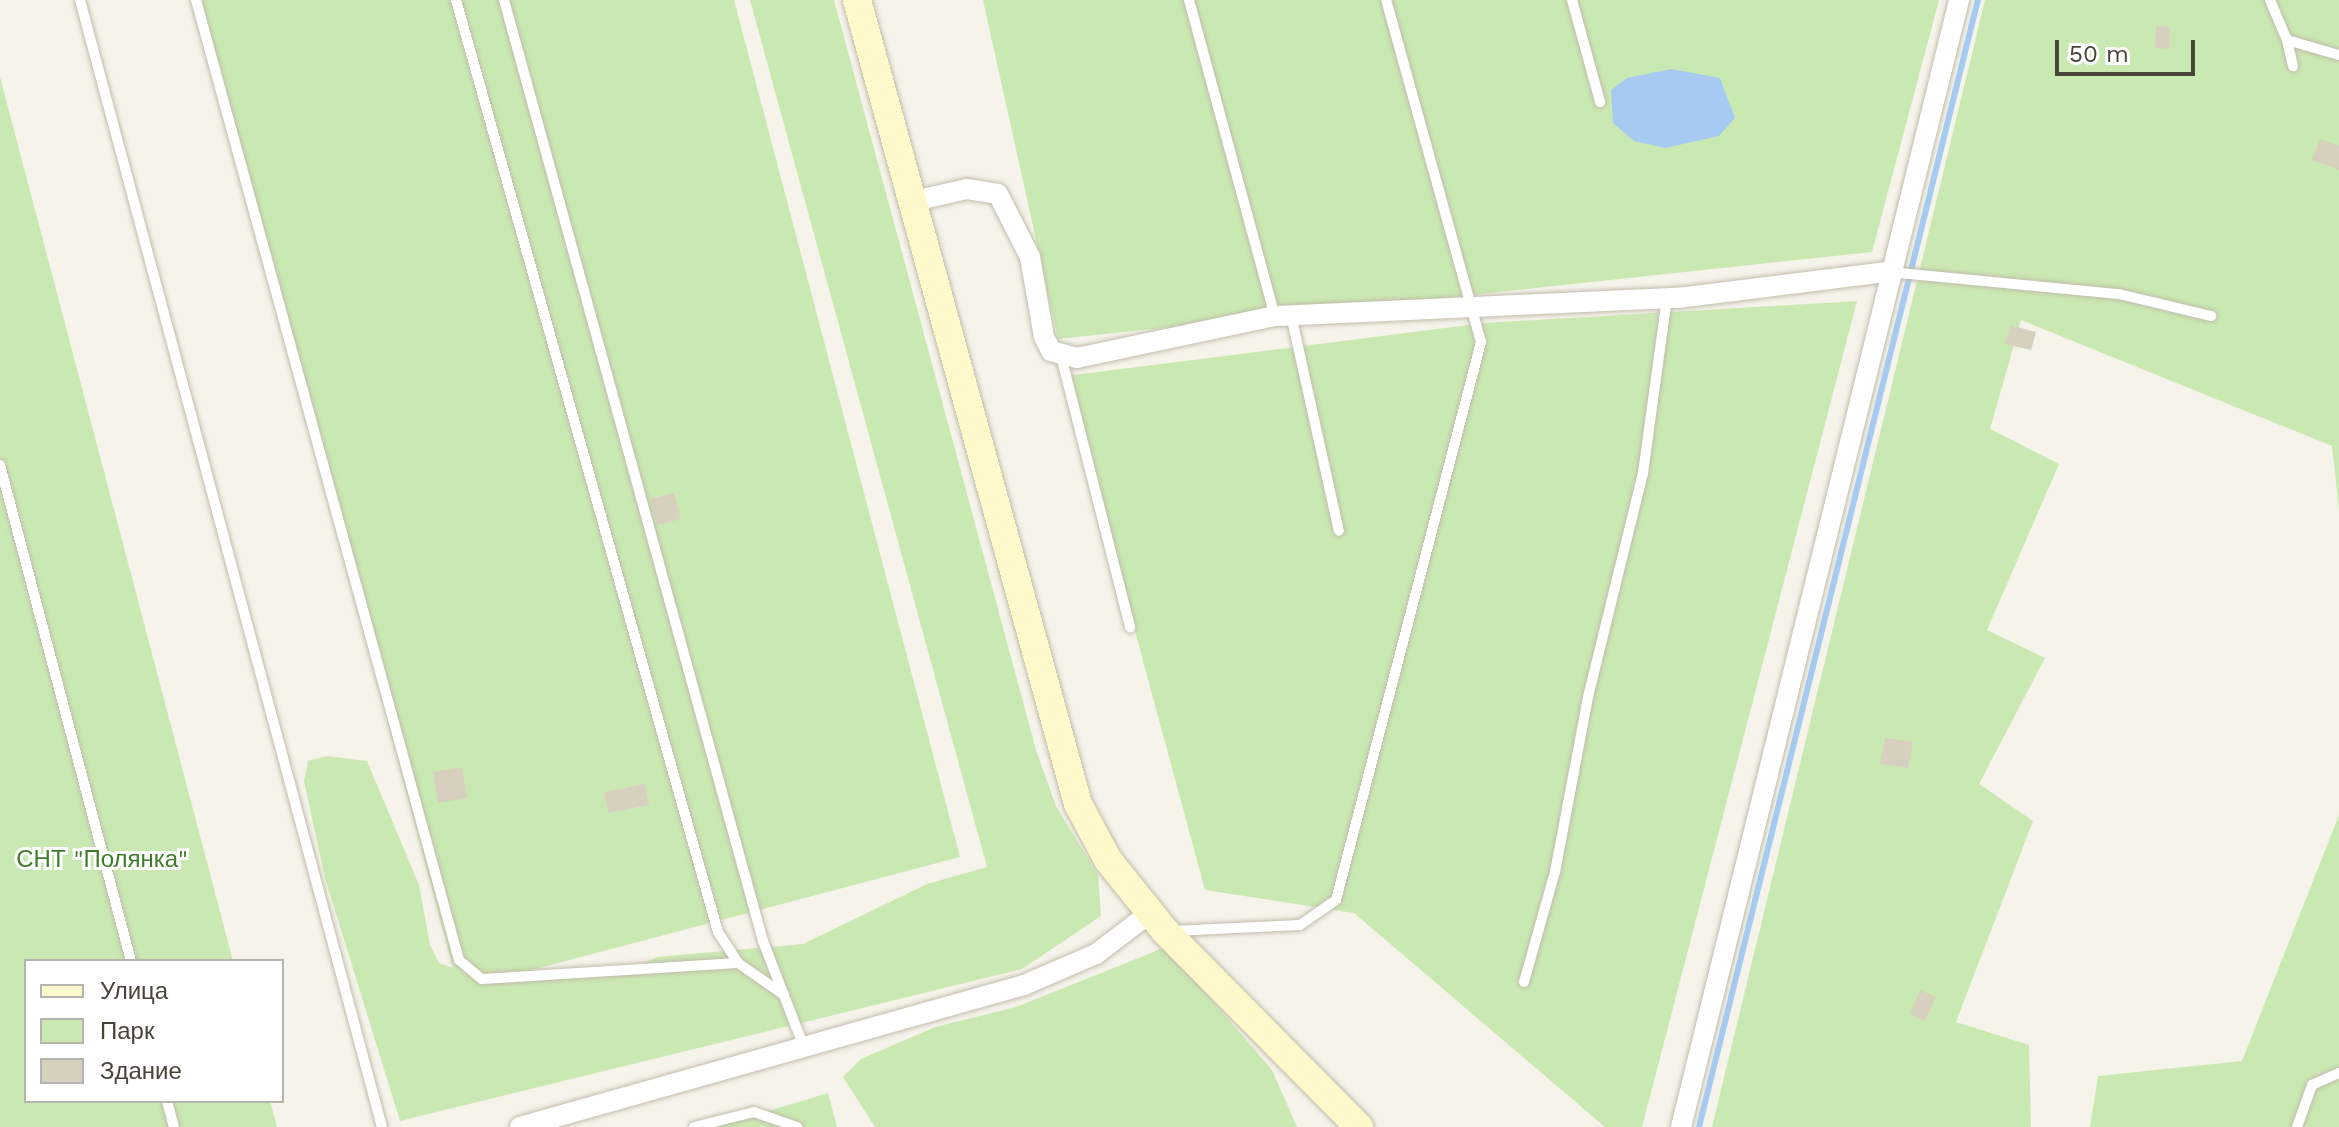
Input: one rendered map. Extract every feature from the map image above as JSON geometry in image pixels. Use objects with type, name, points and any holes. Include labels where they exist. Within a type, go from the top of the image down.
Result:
[{"type":"street","points":[[857,0],[1068,775],[1108,860],[1157,922],[1359,1127]]},
{"type":"street","points":[[1681,1127],[1959,0]]},
{"type":"street","points":[[914,201],[967,189],[998,194],[1030,257],[1044,337],[1061,356],[1283,316],[1667,297],[1892,272]]},
{"type":"street","points":[[520,1127],[1024,985],[1096,954],[1157,922]]},
{"type":"lane","points":[[80,0],[382,1127]]},
{"type":"lane","points":[[196,0],[459,960],[482,979],[738,963]]},
{"type":"lane","points":[[456,0],[718,932],[738,963],[784,995]]},
{"type":"lane","points":[[504,0],[784,995],[804,1047]]},
{"type":"lane","points":[[1189,0],[1283,316],[1339,531]]},
{"type":"lane","points":[[1157,922],[1300,925],[1336,900],[1481,342],[1386,0]]},
{"type":"lane","points":[[1572,0],[1600,102]]},
{"type":"lane","points":[[2270,0],[2287,40],[2293,66]]},
{"type":"lane","points":[[2287,40],[2339,55]]},
{"type":"lane","points":[[1892,272],[2119,294],[2211,316]]},
{"type":"lane","points":[[1524,982],[1555,872],[1588,697],[1643,473],[1667,297]]},
{"type":"lane","points":[[1061,356],[1130,627]]},
{"type":"lane","points":[[0,465],[130,959]]},
{"type":"lane","points":[[2297,1127],[2312,1085],[2339,1073]]},
{"type":"lane","points":[[168,1103],[174,1127]]},
{"type":"lane","points":[[694,1127],[754,1112],[797,1127]]},
{"type":"green space","points":[[196,0],[734,0],[960,857],[501,978],[621,973],[657,957],[803,944],[927,884],[987,867],[750,0],[834,0],[1036,750],[1056,806],[1098,875],[1101,916],[1022,969],[400,1121],[325,878],[304,781],[308,761],[327,756],[367,761],[419,885],[430,945],[439,963],[453,968]]},
{"type":"green space","points":[[983,0],[1939,0],[1872,252],[1058,339]]},
{"type":"green space","points":[[1985,0],[2339,0],[2339,510],[2332,446],[2021,320],[1990,429],[2059,464],[1987,630],[2045,658],[1979,784],[2033,821],[1956,1022],[2029,1045],[2031,1127],[1712,1127]]},
{"type":"green space","name":"СНТ \"Полянка\"","points":[[0,77],[232,959],[24,959],[24,1103],[271,1103],[277,1127],[0,1127]]},
{"type":"green space","points":[[1857,301],[1642,1127],[1605,1127],[1354,913],[1205,890],[1066,376],[1484,323]]},
{"type":"green space","points":[[2339,815],[2339,1127],[2090,1127],[2098,1076],[2242,1061]]},
{"type":"green space","points":[[1166,947],[1272,1070],[1297,1127],[875,1127],[843,1077],[861,1059],[935,1027],[1016,1007]]},
{"type":"green space","points":[[828,1093],[837,1127],[716,1127]]},
{"type":"water","points":[[1671,69],[1720,78],[1735,118],[1719,136],[1665,148],[1634,141],[1613,123],[1611,90],[1627,78]]},
{"type":"building","points":[[2156,26],[2170,27],[2169,49],[2155,48]]},
{"type":"building","points":[[2320,139],[2339,146],[2339,170],[2312,160]]},
{"type":"building","points":[[2010,325],[2036,332],[2031,350],[2005,344]]},
{"type":"building","points":[[674,493],[681,519],[657,525],[650,499]]},
{"type":"building","points":[[1885,738],[1913,742],[1908,768],[1880,764]]},
{"type":"building","points":[[462,767],[467,798],[438,803],[433,772]]},
{"type":"building","points":[[645,784],[649,805],[608,813],[604,792]]},
{"type":"building","points":[[1920,990],[1936,997],[1925,1021],[1910,1014]]},
{"type":"waterway","points":[[1699,1127],[1978,0]]}]
